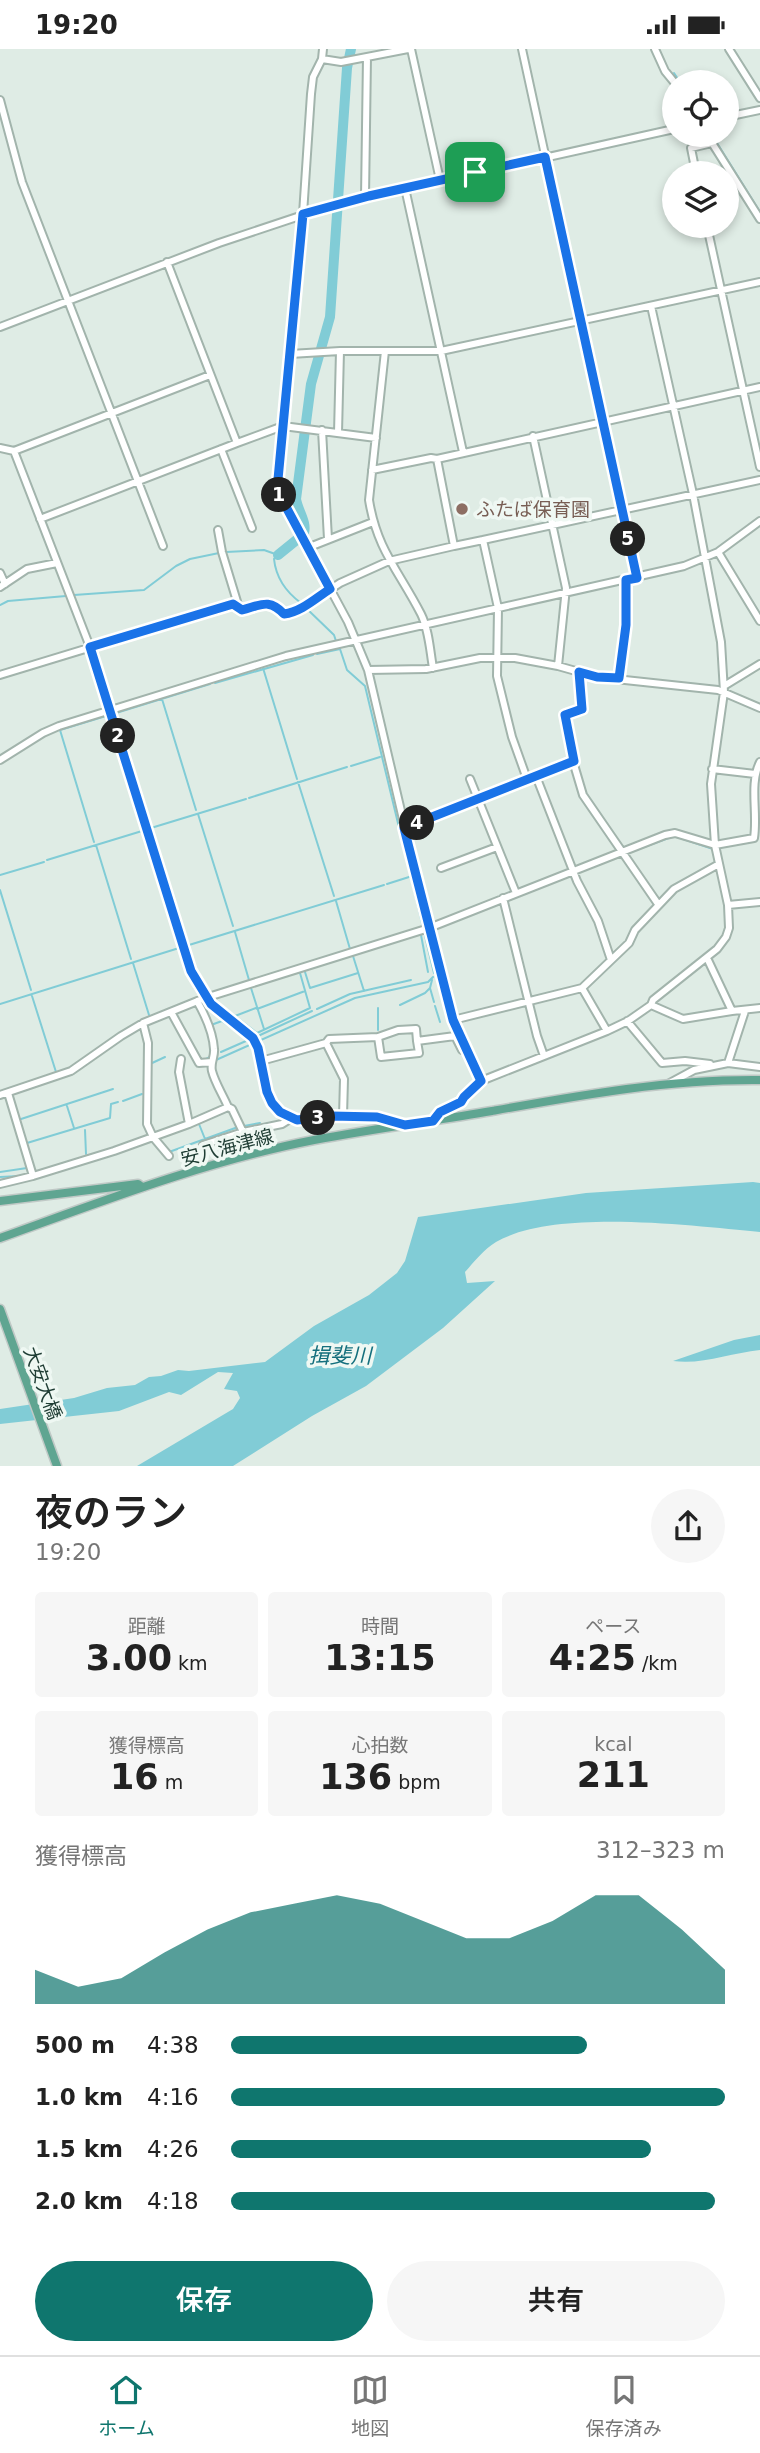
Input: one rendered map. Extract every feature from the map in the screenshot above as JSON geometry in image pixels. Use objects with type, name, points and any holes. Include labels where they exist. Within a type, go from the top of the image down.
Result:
[{"type":"main road","name":"安八海津線","points":[[0,1238],[142,1187],[236,1159],[314,1140],[627,1087],[760,1080]]},
{"type":"main road","points":[[0,1201],[138,1184],[142,1187]]},
{"type":"main road","name":"大安大橋","points":[[0,1309],[57,1466]]},
{"type":"street","points":[[323,49],[322,59],[313,77],[311,95],[303,214],[277,490],[357,640],[368,670],[404,828],[453,1020],[481,1081]]},
{"type":"street","points":[[322,59],[350,61],[410,49],[440,180]]},
{"type":"street","points":[[522,49],[637,578]]},
{"type":"street","points":[[656,49],[665,70]]},
{"type":"street","points":[[729,49],[760,99]]},
{"type":"street","points":[[365,197],[366,57]]},
{"type":"street","points":[[0,100],[22,182],[163,546]]},
{"type":"street","points":[[739,114],[760,110]]},
{"type":"street","points":[[0,327],[303,214],[365,197],[662,132]]},
{"type":"street","points":[[694,161],[691,148],[695,147]]},
{"type":"street","points":[[715,147],[760,219]]},
{"type":"street","points":[[405,188],[463,452]]},
{"type":"street","points":[[751,205],[760,204]]},
{"type":"street","points":[[710,238],[760,467]]},
{"type":"street","points":[[167,263],[237,443]]},
{"type":"street","points":[[290,354],[441,351],[760,282]]},
{"type":"street","points":[[433,1121],[440,1112],[461,1102],[481,1081],[627,1021],[651,1005],[653,1000],[707,958],[726,937],[729,928],[728,905],[715,845],[711,784],[724,689],[721,642],[693,494],[651,306]]},
{"type":"street","points":[[338,433],[340,351]]},
{"type":"street","points":[[385,351],[369,500],[381,546],[425,625],[433,668]]},
{"type":"street","points":[[0,448],[14,451],[211,375]]},
{"type":"street","points":[[372,470],[437,459],[760,387]]},
{"type":"street","points":[[40,519],[283,426],[376,438]]},
{"type":"street","points":[[322,430],[328,539]]},
{"type":"street","points":[[752,433],[760,431]]},
{"type":"street","points":[[533,436],[566,588],[558,666]]},
{"type":"street","points":[[221,449],[252,528]]},
{"type":"street","points":[[14,451],[90,647],[191,971],[205,998],[253,1038],[272,1103],[290,1119],[377,1117],[405,1125]]},
{"type":"street","points":[[437,459],[454,546]]},
{"type":"street","points":[[0,675],[233,604],[242,610],[270,603],[288,614],[330,589],[389,561],[760,480]]},
{"type":"street","points":[[0,760],[43,733],[286,656],[684,566],[718,552],[760,521]]},
{"type":"street","points":[[307,548],[373,522]]},
{"type":"street","points":[[218,530],[239,608]]},
{"type":"street","points":[[483,540],[498,608],[497,676],[508,723],[527,779]]},
{"type":"street","points":[[718,552],[760,621]]},
{"type":"street","points":[[0,573],[2,585],[27,569],[57,563]]},
{"type":"street","points":[[619,678],[626,625],[626,580]]},
{"type":"street","points":[[368,670],[433,668],[480,658],[514,658],[597,677],[724,689],[760,708]]},
{"type":"street","points":[[724,689],[760,664]]},
{"type":"street","points":[[579,672],[582,709],[565,715],[583,795],[658,904]]},
{"type":"street","points":[[404,828],[574,761]]},
{"type":"street","points":[[0,1095],[71,1071],[143,1023],[197,1001],[429,928],[675,833],[715,845],[757,838],[755,774],[760,762]]},
{"type":"street","points":[[712,769],[755,774]]},
{"type":"street","points":[[536,776],[573,871],[598,921],[611,960]]},
{"type":"street","points":[[470,779],[516,893]]},
{"type":"street","points":[[441,868],[497,847]]},
{"type":"street","points":[[453,1020],[582,988],[629,943],[635,930],[674,889],[719,864]]},
{"type":"street","points":[[503,898],[544,1056]]},
{"type":"street","points":[[728,905],[760,902]]},
{"type":"street","points":[[707,958],[732,1011]]},
{"type":"street","points":[[582,988],[607,1031]]},
{"type":"street","points":[[197,1001],[212,1036],[215,1051],[211,1067],[228,1107],[232,1109],[243,1132]]},
{"type":"street","points":[[651,1005],[683,1019],[760,1008]]},
{"type":"street","points":[[725,1064],[745,1011]]},
{"type":"street","points":[[171,1012],[199,1063],[212,1062]]},
{"type":"street","points":[[627,1021],[662,1063],[685,1061],[760,1067]]},
{"type":"street","points":[[143,1023],[148,1043],[147,1124],[153,1137],[169,1156]]},
{"type":"street","points":[[261,1061],[326,1044],[329,1039],[378,1037],[398,1030],[416,1030],[419,1053],[380,1058],[378,1037]]},
{"type":"street","points":[[417,1041],[455,1036],[463,1051],[467,1051]]},
{"type":"street","points":[[326,1044],[345,1079],[343,1116]]},
{"type":"street","points":[[181,1059],[179,1072],[189,1124]]},
{"type":"street","points":[[669,1083],[694,1070],[725,1064]]},
{"type":"street","points":[[8,1093],[33,1176]]},
{"type":"street","points":[[0,1185],[153,1137],[228,1107]]},
{"type":"street","points":[[203,1145],[243,1132],[282,1124],[290,1119]]},
{"type":"water","name":"揖斐川","points":[[760,1183],[760,1232],[662,1224],[588,1222],[553,1225],[521,1232],[496,1242],[465,1272],[467,1283],[495,1281],[443,1328],[366,1386],[312,1416],[233,1466],[137,1466],[233,1409],[240,1398],[237,1391],[224,1389],[233,1373],[218,1372],[181,1395],[169,1392],[119,1411],[0,1424],[0,1409],[74,1398],[107,1388],[135,1385],[149,1377],[178,1370],[265,1362],[314,1326],[369,1295],[397,1273],[405,1261],[418,1217],[586,1193]]},
{"type":"water","points":[[760,1335],[760,1350],[706,1360],[673,1361],[734,1340]]},
{"type":"waterway","points":[[304,533],[296,499],[311,384],[330,317],[347,68],[351,49]]},
{"type":"waterway","points":[[719,147],[760,212]]},
{"type":"waterway","points":[[278,555],[299,538]]},
{"type":"waterway","points":[[226,552],[264,550],[278,555],[274,559],[279,578],[301,603]]},
{"type":"waterway","points":[[74,595],[144,590],[190,559],[219,553]]},
{"type":"waterway","points":[[0,605],[8,601],[66,596]]},
{"type":"waterway","points":[[305,607],[334,635],[336,641]]},
{"type":"waterway","points":[[339,646],[347,670],[365,686],[434,973]]},
{"type":"waterway","points":[[317,654],[340,649]]},
{"type":"waterway","points":[[215,683],[313,655]]},
{"type":"waterway","points":[[263,668],[297,779]]},
{"type":"waterway","points":[[116,713],[210,684]]},
{"type":"waterway","points":[[162,699],[196,810]]},
{"type":"waterway","points":[[94,842],[60,730],[106,716]]},
{"type":"waterway","points":[[351,766],[380,757]]},
{"type":"waterway","points":[[249,798],[347,767]]},
{"type":"waterway","points":[[298,782],[334,896]]},
{"type":"waterway","points":[[151,828],[246,799]]},
{"type":"waterway","points":[[198,814],[233,926]]},
{"type":"waterway","points":[[47,860],[142,831]]},
{"type":"waterway","points":[[636,850],[674,836],[713,849]]},
{"type":"waterway","points":[[96,845],[131,959]]},
{"type":"waterway","points":[[0,875],[44,862]]},
{"type":"waterway","points":[[387,884],[409,877]]},
{"type":"waterway","points":[[189,945],[384,885]]},
{"type":"waterway","points":[[0,890],[31,990]]},
{"type":"waterway","points":[[336,901],[350,949]]},
{"type":"waterway","points":[[235,932],[249,980]]},
{"type":"waterway","points":[[424,933],[421,935],[428,972]]},
{"type":"waterway","points":[[0,1004],[179,948]]},
{"type":"waterway","points":[[353,956],[364,991]]},
{"type":"waterway","points":[[133,963],[149,1015]]},
{"type":"waterway","points":[[305,972],[310,988],[358,973]]},
{"type":"waterway","points":[[213,999],[257,1033],[310,1008],[300,973]]},
{"type":"waterway","points":[[216,1060],[355,998],[428,982],[433,977]]},
{"type":"waterway","points":[[317,1009],[350,994],[411,980]]},
{"type":"waterway","points":[[432,980],[430,988],[434,1002]]},
{"type":"waterway","points":[[251,988],[264,1029]]},
{"type":"waterway","points":[[400,1005],[430,988]]},
{"type":"waterway","points":[[257,1009],[305,991]]},
{"type":"waterway","points":[[32,996],[56,1072]]},
{"type":"waterway","points":[[435,1006],[440,1022]]},
{"type":"waterway","points":[[207,1014],[206,1010],[210,1008]]},
{"type":"waterway","points":[[235,1016],[256,1008]]},
{"type":"waterway","points":[[378,1008],[378,1030]]},
{"type":"waterway","points":[[258,1036],[312,1011]]},
{"type":"waterway","points":[[211,1025],[222,1021],[237,1032]]},
{"type":"waterway","points":[[221,1052],[246,1041]]},
{"type":"waterway","points":[[206,1059],[210,1057],[211,1047]]},
{"type":"waterway","points":[[253,1049],[264,1092],[272,1110]]},
{"type":"waterway","points":[[150,1064],[165,1057]]},
{"type":"waterway","points":[[18,1120],[113,1089]]},
{"type":"waterway","points":[[123,1101],[142,1094]]},
{"type":"waterway","points":[[27,1143],[110,1118],[111,1104],[118,1102]]},
{"type":"waterway","points":[[67,1106],[74,1128]]},
{"type":"waterway","points":[[244,1126],[260,1123]]},
{"type":"waterway","points":[[199,1124],[205,1139]]},
{"type":"waterway","points":[[168,1150],[169,1152],[238,1127]]},
{"type":"waterway","points":[[85,1130],[86,1154]]},
{"type":"waterway","points":[[0,1172],[27,1168]]},
{"type":"waterway","points":[[0,1177],[20,1176]]},
{"type":"place","name":"ふたば保育園","points":[[462,509]]},
{"type":"route","points":[[545,157],[637,578],[626,580],[626,625],[619,678],[597,677],[579,672],[582,709],[565,715],[574,761],[404,828],[453,1020],[481,1081],[461,1102],[440,1112],[433,1121],[405,1125],[377,1117],[290,1119],[272,1103],[253,1038],[205,998],[191,971],[90,647],[233,604],[242,610],[270,603],[288,614],[330,589],[277,490],[303,214],[343,202],[475,172],[545,157]]}]
